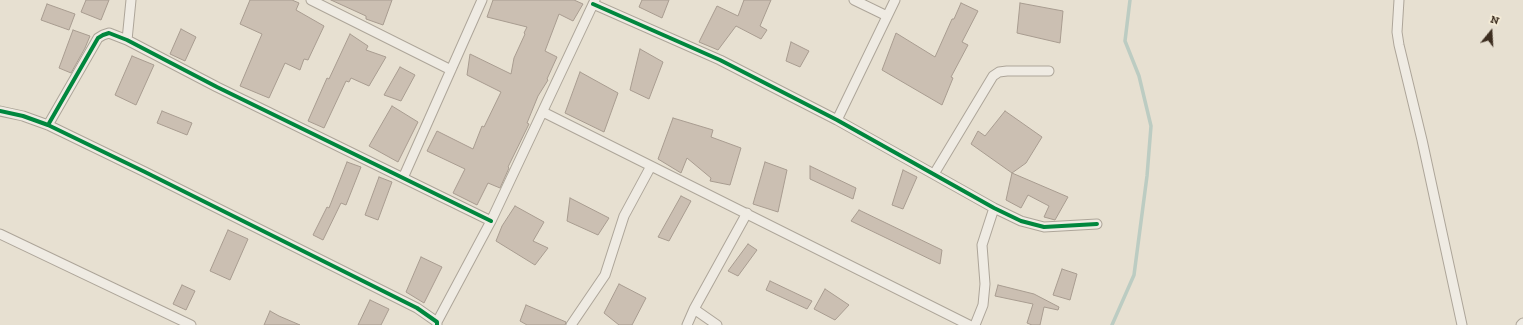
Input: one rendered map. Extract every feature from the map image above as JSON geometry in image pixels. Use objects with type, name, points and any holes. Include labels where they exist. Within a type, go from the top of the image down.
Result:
[{"type":"street","points":[[127,40],[131,0]]},
{"type":"street","points":[[311,0],[451,70]]},
{"type":"street","points":[[403,178],[482,0]]},
{"type":"street","points":[[854,0],[887,16]]},
{"type":"street","points":[[837,120],[895,0]]},
{"type":"street","points":[[1399,0],[1397,32],[1399,45],[1422,140],[1462,325]]},
{"type":"street","points":[[0,111],[23,116],[48,125],[410,305],[429,315],[437,323],[491,221],[594,2],[720,60],[837,120],[994,208],[1021,221],[1044,227],[1097,224]]},
{"type":"street","points":[[48,125],[98,38],[102,34],[109,33],[127,40],[210,84],[491,221]]},
{"type":"street","points":[[934,174],[994,76],[999,72],[1007,71],[1049,71]]},
{"type":"street","points":[[543,112],[969,325]]},
{"type":"street","points":[[571,325],[605,275],[624,216],[651,166]]},
{"type":"street","points":[[975,325],[983,305],[985,284],[982,245],[994,208]]},
{"type":"street","points":[[687,325],[694,308],[747,213]]},
{"type":"street","points":[[0,234],[191,325]]},
{"type":"street","points":[[694,308],[717,325]]},
{"type":"building","points":[[86,0],[109,0],[101,20],[81,12]]},
{"type":"building","points":[[250,0],[292,0],[299,3],[296,10],[324,26],[308,60],[304,59],[300,70],[285,63],[269,98],[240,86],[262,34],[240,24]]},
{"type":"building","points":[[331,0],[392,0],[383,25],[366,19],[366,16]]},
{"type":"building","points":[[493,0],[574,0],[583,4],[573,21],[559,14],[545,51],[557,57],[547,79],[548,80],[538,96],[527,123],[529,124],[508,167],[509,168],[500,188],[488,183],[477,205],[453,193],[465,169],[427,151],[437,131],[473,149],[482,126],[484,127],[501,92],[467,75],[470,54],[511,74],[514,58],[527,27],[487,17]]},
{"type":"building","points":[[642,0],[669,0],[662,18],[639,7]]},
{"type":"building","points":[[744,0],[771,0],[760,26],[767,30],[761,39],[736,26],[718,50],[699,42],[717,6],[738,16]]},
{"type":"building","points":[[961,3],[978,11],[962,42],[968,45],[951,77],[953,78],[942,105],[882,70],[896,33],[935,57]]},
{"type":"building","points":[[1020,3],[1063,11],[1060,43],[1017,33]]},
{"type":"building","points":[[47,4],[75,14],[69,30],[41,20]]},
{"type":"building","points":[[181,29],[196,37],[185,61],[170,54]]},
{"type":"building","points":[[73,30],[90,36],[71,73],[59,68]]},
{"type":"building","points":[[350,34],[368,46],[366,50],[386,57],[369,86],[351,78],[349,82],[346,81],[324,128],[308,121],[327,78],[329,79]]},
{"type":"building","points":[[791,42],[809,51],[800,67],[786,61]]},
{"type":"building","points":[[640,49],[663,62],[649,99],[630,90]]},
{"type":"building","points":[[132,56],[154,65],[136,105],[115,95]]},
{"type":"building","points":[[400,67],[415,75],[401,101],[384,95]]},
{"type":"building","points":[[580,72],[618,93],[604,132],[565,113]]},
{"type":"building","points":[[392,106],[418,122],[398,162],[369,146]]},
{"type":"building","points":[[162,111],[192,123],[187,135],[157,123]]},
{"type":"building","points":[[1005,111],[1042,137],[1026,163],[1012,173],[971,144],[978,131],[985,136]]},
{"type":"building","points":[[673,118],[713,130],[711,137],[741,148],[730,185],[710,181],[711,178],[687,158],[681,173],[658,159]]},
{"type":"building","points":[[347,162],[361,167],[346,205],[341,203],[323,240],[313,235],[327,207],[329,208]]},
{"type":"building","points":[[765,162],[787,170],[778,212],[753,204]]},
{"type":"building","points":[[810,166],[856,188],[853,199],[810,179]]},
{"type":"building","points":[[903,170],[917,177],[903,209],[892,205]]},
{"type":"building","points":[[1012,173],[1068,197],[1055,220],[1044,217],[1049,206],[1028,195],[1021,208],[1006,200]]},
{"type":"building","points":[[379,177],[392,182],[378,220],[365,215]]},
{"type":"building","points":[[681,196],[691,201],[669,241],[658,237]]},
{"type":"building","points":[[570,198],[609,218],[598,235],[567,221]]},
{"type":"building","points":[[515,206],[544,222],[533,241],[548,248],[535,265],[496,241],[502,226]]},
{"type":"building","points":[[859,210],[942,250],[940,264],[851,221]]},
{"type":"building","points":[[228,230],[248,239],[230,280],[210,271]]},
{"type":"building","points":[[748,244],[757,250],[738,276],[728,271]]},
{"type":"building","points":[[421,257],[442,267],[424,303],[406,292]]},
{"type":"building","points":[[1062,269],[1077,274],[1070,300],[1053,295]]},
{"type":"building","points":[[770,281],[812,301],[807,309],[766,290]]},
{"type":"building","points":[[619,284],[646,298],[632,325],[619,325],[604,313]]},
{"type":"building","points":[[182,285],[195,291],[186,310],[173,304]]},
{"type":"building","points":[[998,285],[1034,294],[1059,307],[1058,310],[1044,307],[1040,325],[1032,325],[1027,323],[1033,304],[995,296]]},
{"type":"building","points":[[825,289],[849,305],[835,320],[814,309]]},
{"type":"building","points":[[370,300],[389,309],[381,325],[358,325]]},
{"type":"building","points":[[526,305],[566,322],[565,325],[527,325],[520,321]]},
{"type":"building","points":[[270,311],[279,316],[300,325],[264,325]]},
{"type":"waterway","points":[[1112,325],[1134,275],[1147,176],[1151,126],[1139,76],[1125,41],[1130,0]]},
{"type":"cycle path","points":[[593,4],[720,60],[837,120],[994,208],[1021,221],[1044,227],[1097,224]]},
{"type":"cycle path","points":[[48,125],[98,38],[109,33],[127,40],[217,87],[491,221]]},
{"type":"cycle path","points":[[0,111],[23,116],[48,125],[145,172],[417,308],[437,322],[437,325]]}]
